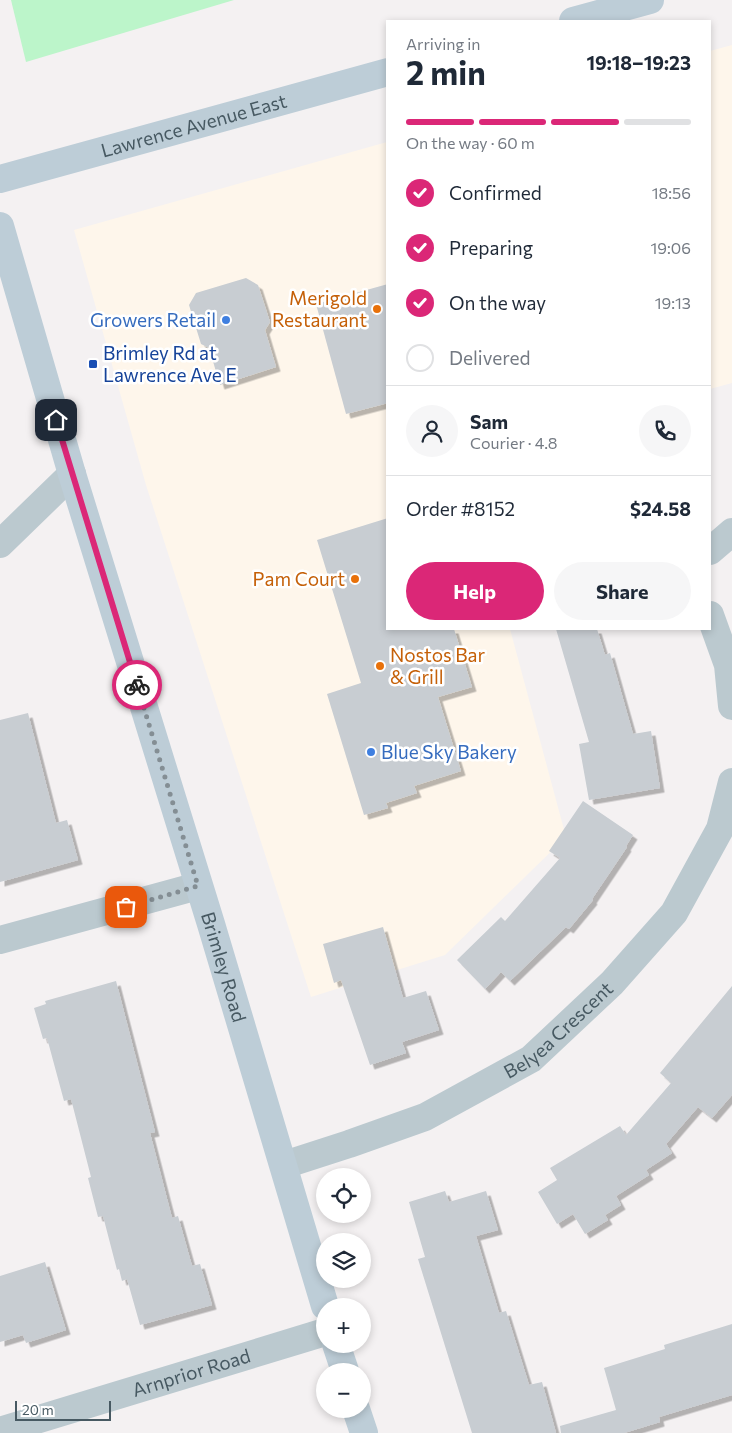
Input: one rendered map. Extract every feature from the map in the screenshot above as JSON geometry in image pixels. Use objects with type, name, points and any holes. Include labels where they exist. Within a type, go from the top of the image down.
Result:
[{"type":"main road","points":[[577,20],[650,0]]},
{"type":"main road","name":"Lawrence Avenue East","points":[[0,179],[386,73]]},
{"type":"main road","name":"Brimley Road","points":[[0,226],[72,474],[284,1165],[323,1298]]},
{"type":"main road","points":[[359,1418],[364,1433]]},
{"type":"street","points":[[0,544],[72,474]]},
{"type":"street","points":[[711,550],[732,532]]},
{"type":"street","points":[[711,618],[728,665],[732,706]]},
{"type":"street","name":"Belyea Crescent","points":[[284,1165],[425,1117],[531,1059],[612,983],[674,913],[720,829],[732,782]]},
{"type":"street","points":[[0,940],[198,886]]},
{"type":"street","name":"Arnprior Road","points":[[0,1431],[316,1335]]},
{"type":"shaded area","points":[[732,45],[732,383],[711,389],[711,51]]},
{"type":"shaded area","points":[[386,142],[386,630],[510,630],[566,837],[445,955],[311,997],[146,485],[74,230]]},
{"type":"green space","points":[[11,0],[234,0],[26,62]]},
{"type":"building","points":[[246,278],[258,285],[270,322],[265,330],[276,367],[220,385],[209,348],[201,344],[189,305],[196,293]]},
{"type":"building","points":[[386,285],[386,404],[346,414],[316,304]]},
{"type":"building","points":[[386,519],[386,630],[454,630],[472,687],[438,697],[461,771],[414,786],[417,793],[386,803],[388,808],[364,815],[327,694],[361,683],[317,540]]},
{"type":"building","points":[[556,630],[597,630],[605,655],[610,653],[633,734],[651,731],[660,788],[589,800],[579,744],[589,742]]},
{"type":"building","points":[[28,713],[56,823],[67,820],[78,860],[0,882],[0,720]]},
{"type":"building","points":[[583,801],[633,835],[627,847],[593,900],[569,929],[566,927],[510,981],[501,972],[485,989],[457,960],[501,917],[505,921],[560,858],[549,851]]},
{"type":"building","points":[[383,927],[403,998],[426,991],[439,1030],[402,1042],[406,1053],[370,1065],[341,980],[334,983],[323,944]]},
{"type":"building","points":[[116,981],[155,1132],[150,1133],[172,1218],[178,1216],[192,1266],[200,1264],[212,1305],[140,1325],[127,1279],[122,1281],[119,1269],[117,1270],[103,1216],[98,1217],[88,1178],[91,1177],[71,1099],[64,1101],[47,1038],[43,1039],[34,1008],[46,1004],[45,1001]]},
{"type":"building","points":[[732,986],[732,1095],[712,1118],[698,1107],[666,1144],[672,1153],[646,1170],[649,1175],[616,1196],[621,1205],[605,1215],[608,1220],[585,1234],[573,1214],[557,1224],[538,1192],[557,1180],[550,1168],[620,1126],[626,1135],[671,1083],[660,1073]]},
{"type":"building","points":[[445,1191],[449,1202],[486,1191],[498,1230],[476,1236],[499,1313],[506,1311],[529,1385],[542,1382],[556,1433],[472,1433],[418,1259],[425,1257],[409,1202]]},
{"type":"building","points":[[45,1262],[66,1330],[26,1343],[23,1335],[0,1342],[0,1276]]},
{"type":"building","points":[[732,1324],[732,1395],[659,1417],[660,1422],[624,1433],[561,1433],[560,1426],[616,1410],[604,1368],[665,1349],[664,1345]]},
{"type":"way so far","points":[[126,907],[198,886],[137,685]]},
{"type":"place","name":"Merigold Restaurant","points":[[377,309]]},
{"type":"place","name":"Growers Retail","points":[[226,320]]},
{"type":"place","name":"Brimley Rd at Lawrence Ave E","points":[[93,364]]},
{"type":"place","name":"Pam Court","points":[[355,579]]},
{"type":"place","name":"Nostos Bar & Grill","points":[[380,666]]},
{"type":"place","name":"Blue Sky Bakery","points":[[371,752]]},
{"type":"route","points":[[56,420],[137,685]]}]
